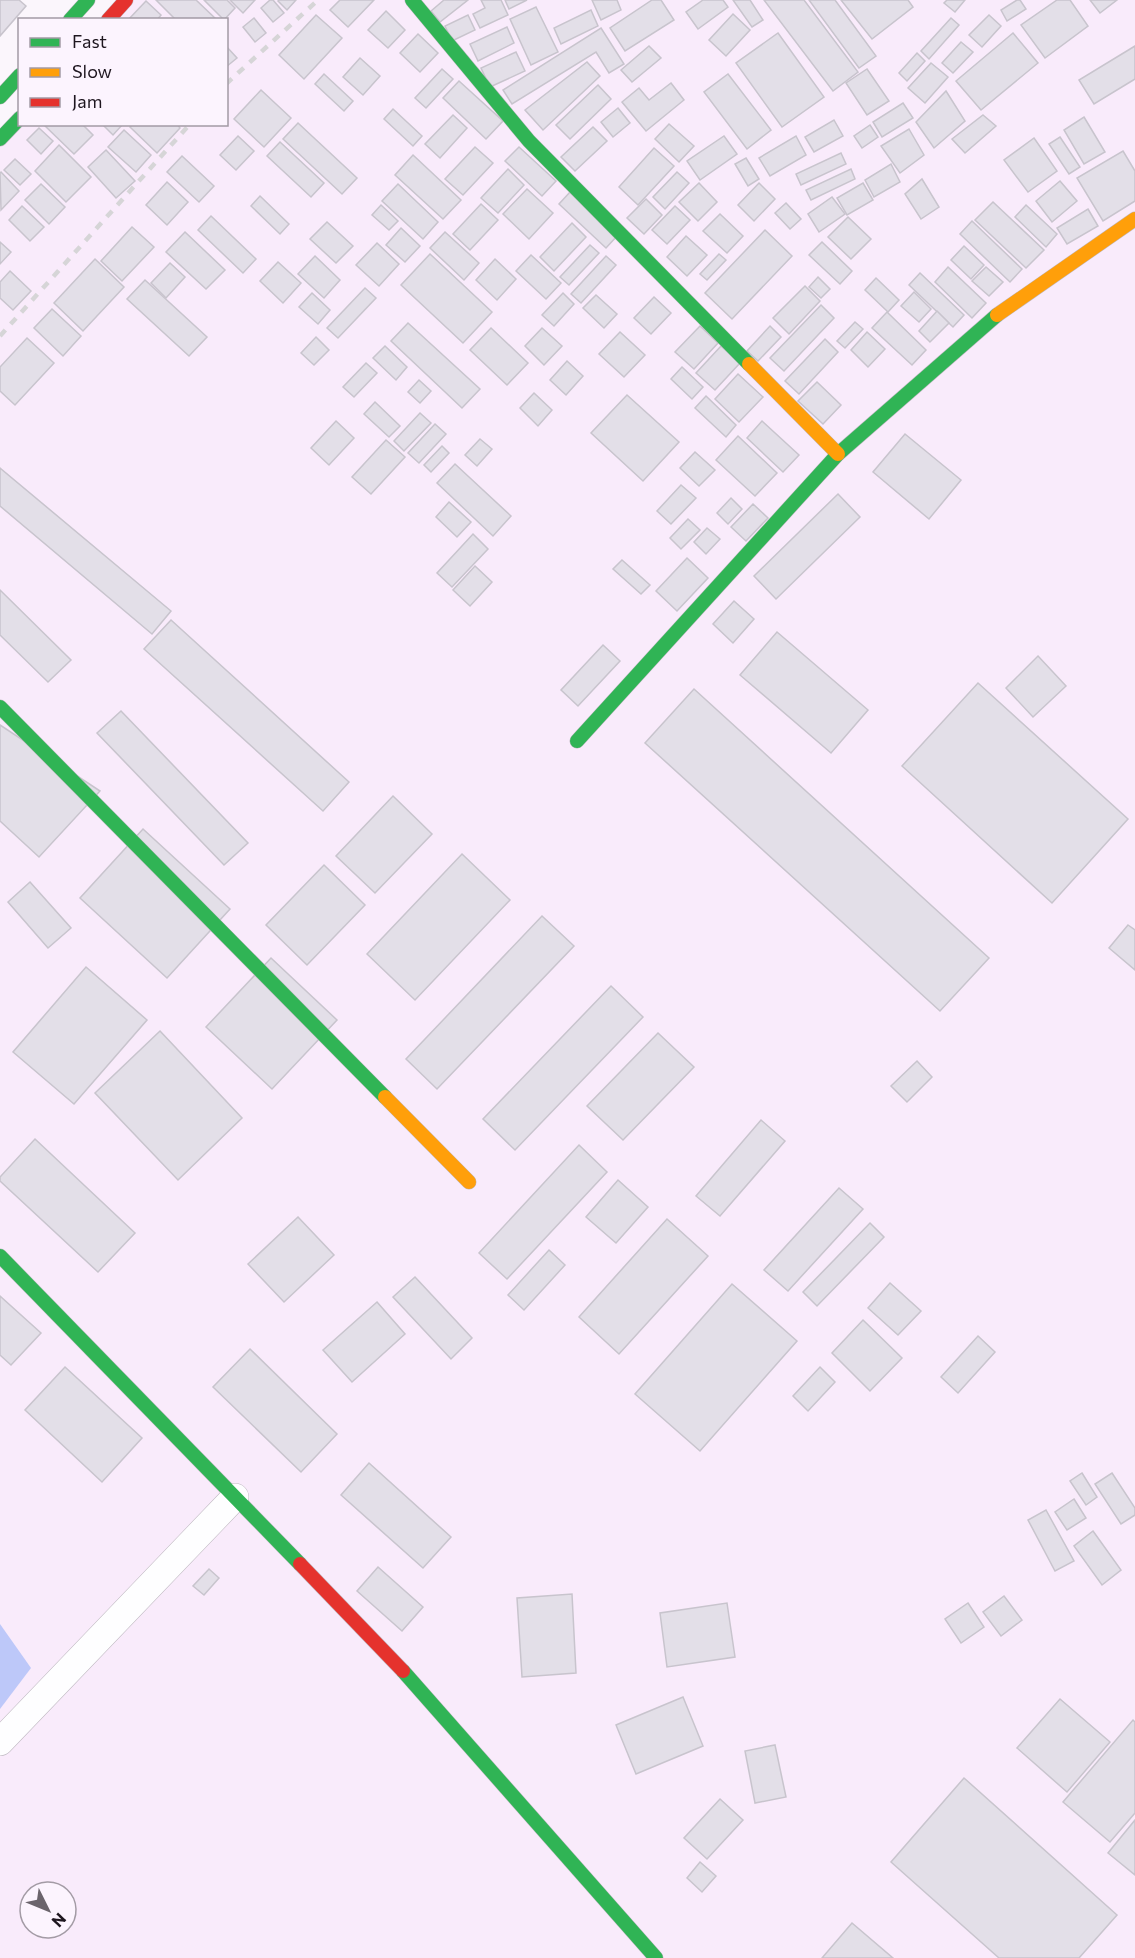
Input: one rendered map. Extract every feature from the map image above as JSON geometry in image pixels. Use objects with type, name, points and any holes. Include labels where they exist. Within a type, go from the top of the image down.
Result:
[{"type":"street","points":[[72,18],[88,0]]},
{"type":"street","points":[[110,18],[126,0]]},
{"type":"street","points":[[412,0],[529,141],[837,454]]},
{"type":"street","points":[[0,97],[18,77]]},
{"type":"street","points":[[0,139],[18,120]]},
{"type":"street","points":[[577,741],[837,454],[1000,313],[1135,219]]},
{"type":"street","points":[[0,707],[469,1182]]},
{"type":"street","points":[[0,1256],[386,1652],[656,1958]]},
{"type":"street","points":[[0,1742],[235,1497]]},
{"type":"shaded area","points":[[126,0],[1135,0],[1135,1958],[0,1958],[0,139],[18,126],[228,126],[228,18],[109,18]]},
{"type":"water","points":[[0,1624],[31,1668],[0,1709]]},
{"type":"building","points":[[0,0],[19,0],[26,6],[0,36]]},
{"type":"building","points":[[156,0],[196,0],[215,18],[174,18]]},
{"type":"building","points":[[204,0],[227,0],[235,8],[226,18],[222,18]]},
{"type":"building","points":[[230,0],[255,0],[243,13]]},
{"type":"building","points":[[273,0],[284,13],[273,22],[261,8]]},
{"type":"building","points":[[279,0],[296,0],[287,10]]},
{"type":"building","points":[[340,0],[374,0],[348,27],[330,10]]},
{"type":"building","points":[[444,0],[468,0],[440,22],[431,11]]},
{"type":"building","points":[[481,0],[501,0],[508,15],[480,28],[473,14],[485,8]]},
{"type":"building","points":[[505,0],[527,0],[509,9]]},
{"type":"building","points":[[592,0],[617,0],[621,10],[601,20]]},
{"type":"building","points":[[652,0],[661,0],[674,20],[625,51],[610,28]]},
{"type":"building","points":[[703,0],[723,0],[728,7],[698,29],[686,12]]},
{"type":"building","points":[[733,0],[750,0],[763,20],[752,27]]},
{"type":"building","points":[[764,0],[804,0],[858,72],[833,91]]},
{"type":"building","points":[[809,0],[835,0],[876,56],[859,68]]},
{"type":"building","points":[[841,0],[908,0],[913,7],[872,39]]},
{"type":"building","points":[[947,0],[965,0],[955,12],[944,3]]},
{"type":"building","points":[[1020,0],[1026,9],[1007,21],[1001,10]]},
{"type":"building","points":[[1057,0],[1070,0],[1088,26],[1045,58],[1021,25]]},
{"type":"building","points":[[1090,0],[1117,0],[1100,13]]},
{"type":"building","points":[[146,1],[161,15],[159,18],[130,18]]},
{"type":"building","points":[[536,7],[558,52],[531,65],[510,19]]},
{"type":"building","points":[[591,10],[598,26],[561,44],[554,28]]},
{"type":"building","points":[[386,11],[405,30],[388,48],[368,30]]},
{"type":"building","points":[[733,14],[750,30],[726,56],[709,40]]},
{"type":"building","points":[[316,15],[342,38],[304,79],[279,55]]},
{"type":"building","points":[[468,15],[475,30],[452,41],[445,26]]},
{"type":"building","points":[[989,15],[1001,26],[982,47],[969,35]]},
{"type":"building","points":[[254,18],[266,33],[255,42],[243,27]]},
{"type":"building","points":[[951,18],[959,25],[929,59],[921,51]]},
{"type":"building","points":[[507,27],[514,43],[478,61],[470,44]]},
{"type":"building","points":[[601,28],[624,64],[609,73],[596,52],[512,104],[503,90]]},
{"type":"building","points":[[778,33],[824,97],[782,127],[736,63]]},
{"type":"building","points":[[1013,33],[1038,63],[981,110],[956,81]]},
{"type":"building","points":[[418,34],[438,53],[420,72],[400,53]]},
{"type":"building","points":[[961,42],[973,52],[953,73],[942,63]]},
{"type":"building","points":[[649,46],[661,58],[632,82],[621,70]]},
{"type":"building","points":[[1135,46],[1135,79],[1094,104],[1079,80]]},
{"type":"building","points":[[228,48],[237,58],[228,65]]},
{"type":"building","points":[[516,52],[525,71],[490,87],[481,68]]},
{"type":"building","points":[[917,53],[925,61],[907,81],[899,73]]},
{"type":"building","points":[[360,58],[380,76],[363,95],[343,77]]},
{"type":"building","points":[[587,62],[600,76],[543,130],[525,110]]},
{"type":"building","points":[[931,63],[948,77],[925,103],[908,88]]},
{"type":"building","points":[[442,69],[453,79],[426,108],[415,98]]},
{"type":"building","points":[[867,69],[889,101],[867,115],[846,83]]},
{"type":"building","points":[[324,74],[353,101],[344,111],[315,84]]},
{"type":"building","points":[[728,74],[771,130],[747,149],[704,92]]},
{"type":"building","points":[[459,81],[503,121],[486,139],[443,98]]},
{"type":"building","points":[[671,83],[684,100],[646,131],[622,102],[639,88],[649,100]]},
{"type":"building","points":[[598,85],[611,99],[570,139],[556,125]]},
{"type":"building","points":[[261,90],[291,118],[264,147],[234,119]]},
{"type":"building","points":[[946,91],[965,121],[934,148],[916,122]]},
{"type":"building","points":[[903,103],[913,118],[882,137],[873,122]]},
{"type":"building","points":[[618,108],[630,123],[613,137],[601,122]]},
{"type":"building","points":[[393,109],[422,136],[413,146],[384,119]]},
{"type":"building","points":[[453,115],[467,128],[440,158],[425,144]]},
{"type":"building","points":[[983,115],[996,126],[965,153],[952,139]]},
{"type":"building","points":[[1084,117],[1105,152],[1084,164],[1064,130]]},
{"type":"building","points":[[834,120],[843,136],[814,152],[805,137]]},
{"type":"building","points":[[298,123],[357,178],[342,194],[283,139]]},
{"type":"building","points":[[669,124],[694,146],[679,162],[655,139]]},
{"type":"building","points":[[870,125],[878,137],[862,148],[854,136]]},
{"type":"building","points":[[45,126],[84,126],[93,135],[74,154]]},
{"type":"building","points":[[104,126],[121,126],[113,135]]},
{"type":"building","points":[[178,126],[180,128],[157,153],[130,127]]},
{"type":"building","points":[[593,127],[607,141],[575,171],[561,157]]},
{"type":"building","points":[[39,128],[53,141],[41,154],[27,140]]},
{"type":"building","points":[[909,129],[924,155],[900,173],[881,146]]},
{"type":"building","points":[[124,130],[151,155],[136,172],[108,147]]},
{"type":"building","points":[[238,136],[254,151],[236,170],[220,155]]},
{"type":"building","points":[[724,136],[737,154],[700,180],[687,161]]},
{"type":"building","points":[[796,136],[806,155],[770,176],[759,158]]},
{"type":"building","points":[[1060,137],[1080,167],[1069,174],[1049,144]]},
{"type":"building","points":[[1034,138],[1057,171],[1028,192],[1004,160]]},
{"type":"building","points":[[280,142],[324,183],[311,197],[267,156]]},
{"type":"building","points":[[59,145],[91,177],[66,202],[35,171]]},
{"type":"building","points":[[475,147],[493,163],[463,195],[445,179]]},
{"type":"building","points":[[519,147],[556,181],[542,196],[505,161]]},
{"type":"building","points":[[654,148],[674,166],[638,205],[619,187]]},
{"type":"building","points":[[106,150],[135,181],[116,198],[88,167]]},
{"type":"building","points":[[1123,151],[1135,171],[1135,201],[1103,221],[1077,178]]},
{"type":"building","points":[[841,153],[846,164],[801,185],[796,174]]},
{"type":"building","points":[[413,155],[461,200],[443,219],[395,175]]},
{"type":"building","points":[[182,156],[214,186],[199,202],[167,172]]},
{"type":"building","points":[[746,158],[759,179],[748,186],[735,164]]},
{"type":"building","points":[[15,159],[31,174],[20,185],[4,170]]},
{"type":"building","points":[[891,164],[900,182],[874,197],[865,180]]},
{"type":"building","points":[[508,169],[524,185],[498,213],[481,198]]},
{"type":"building","points":[[851,169],[855,179],[811,200],[806,190]]},
{"type":"building","points":[[677,172],[689,183],[665,209],[653,197]]},
{"type":"building","points":[[0,173],[19,191],[1,210]]},
{"type":"building","points":[[922,179],[939,207],[921,219],[905,194]]},
{"type":"building","points":[[1060,181],[1077,201],[1052,222],[1036,201]]},
{"type":"building","points":[[167,182],[188,202],[167,225],[146,205]]},
{"type":"building","points":[[699,183],[717,202],[698,221],[679,202]]},
{"type":"building","points":[[759,183],[775,199],[754,221],[738,205]]},
{"type":"building","points":[[863,183],[873,200],[847,215],[837,198]]},
{"type":"building","points":[[41,184],[65,207],[49,224],[25,200]]},
{"type":"building","points":[[398,184],[438,222],[423,239],[382,201]]},
{"type":"building","points":[[527,189],[553,213],[529,239],[503,214]]},
{"type":"building","points":[[570,192],[617,236],[606,248],[559,204]]},
{"type":"building","points":[[260,196],[289,224],[280,234],[251,206]]},
{"type":"building","points":[[832,197],[845,214],[819,232],[808,214]]},
{"type":"building","points":[[646,199],[662,215],[644,234],[627,218]]},
{"type":"building","points":[[993,202],[1044,250],[1026,268],[975,220]]},
{"type":"building","points":[[786,203],[801,219],[790,229],[775,213]]},
{"type":"building","points":[[481,204],[498,220],[470,250],[453,234]]},
{"type":"building","points":[[381,205],[398,221],[389,230],[372,215]]},
{"type":"building","points":[[1026,205],[1057,234],[1046,247],[1015,217]]},
{"type":"building","points":[[22,206],[44,227],[30,241],[9,220]]},
{"type":"building","points":[[675,206],[690,220],[667,244],[652,230]]},
{"type":"building","points":[[1088,209],[1098,226],[1067,244],[1057,228]]},
{"type":"building","points":[[720,214],[743,236],[727,253],[703,231]]},
{"type":"building","points":[[211,216],[256,259],[243,273],[198,230]]},
{"type":"building","points":[[848,217],[871,239],[851,259],[828,237]]},
{"type":"building","points":[[972,221],[1022,269],[1010,282],[960,234]]},
{"type":"building","points":[[327,222],[353,246],[336,263],[310,239]]},
{"type":"building","points":[[572,223],[586,237],[554,271],[540,257]]},
{"type":"building","points":[[132,227],[154,247],[122,281],[101,261]]},
{"type":"building","points":[[401,228],[420,246],[405,262],[386,245]]},
{"type":"building","points":[[765,230],[792,256],[732,319],[705,293]]},
{"type":"building","points":[[185,232],[225,270],[206,289],[166,252]]},
{"type":"building","points":[[445,232],[479,263],[464,280],[430,248]]},
{"type":"building","points":[[686,236],[707,255],[687,276],[667,257]]},
{"type":"building","points":[[0,242],[11,252],[0,264]]},
{"type":"building","points":[[822,242],[852,271],[840,284],[809,255]]},
{"type":"building","points":[[377,243],[399,264],[379,286],[356,265]]},
{"type":"building","points":[[590,245],[599,253],[569,285],[560,277]]},
{"type":"building","points":[[964,246],[984,265],[971,279],[951,260]]},
{"type":"building","points":[[430,254],[492,312],[463,343],[401,285]]},
{"type":"building","points":[[719,254],[726,260],[707,280],[700,274]]},
{"type":"building","points":[[531,255],[561,283],[546,299],[516,271]]},
{"type":"building","points":[[315,256],[340,280],[324,298],[298,274]]},
{"type":"building","points":[[606,256],[616,265],[581,303],[571,294]]},
{"type":"building","points":[[95,259],[124,287],[83,331],[54,303]]},
{"type":"building","points":[[495,259],[516,279],[497,300],[476,280]]},
{"type":"building","points":[[278,262],[301,283],[283,303],[260,281]]},
{"type":"building","points":[[170,263],[185,277],[166,298],[151,283]]},
{"type":"building","points":[[948,267],[986,303],[972,318],[935,282]]},
{"type":"building","points":[[986,267],[1003,282],[989,296],[972,281]]},
{"type":"building","points":[[10,271],[31,291],[13,310],[0,298],[0,282]]},
{"type":"building","points":[[920,273],[964,315],[953,327],[909,285]]},
{"type":"building","points":[[818,277],[830,289],[821,298],[809,287]]},
{"type":"building","points":[[876,278],[899,300],[888,312],[865,290]]},
{"type":"building","points":[[145,280],[207,337],[189,356],[127,299]]},
{"type":"building","points":[[805,286],[820,301],[789,334],[773,318]]},
{"type":"building","points":[[365,288],[376,298],[338,338],[327,328]]},
{"type":"building","points":[[914,292],[931,309],[919,322],[901,306]]},
{"type":"building","points":[[312,293],[330,310],[318,324],[299,307]]},
{"type":"building","points":[[563,293],[574,304],[554,326],[542,315]]},
{"type":"building","points":[[596,295],[617,314],[604,328],[583,308]]},
{"type":"building","points":[[654,297],[671,313],[651,334],[634,318]]},
{"type":"building","points":[[821,305],[834,318],[784,371],[770,358]]},
{"type":"building","points":[[52,309],[81,336],[63,356],[34,328]]},
{"type":"building","points":[[937,311],[949,323],[930,342],[919,331]]},
{"type":"building","points":[[887,312],[926,350],[912,365],[872,328]]},
{"type":"building","points":[[855,322],[863,329],[845,348],[837,341]]},
{"type":"building","points":[[408,323],[480,389],[462,408],[391,341]]},
{"type":"building","points":[[700,326],[718,343],[694,369],[675,352]]},
{"type":"building","points":[[770,326],[781,337],[758,361],[747,351]]},
{"type":"building","points":[[491,328],[528,363],[507,385],[470,350]]},
{"type":"building","points":[[542,328],[562,346],[544,365],[525,346]]},
{"type":"building","points":[[620,332],[645,355],[624,377],[599,354]]},
{"type":"building","points":[[867,332],[885,349],[868,367],[851,350]]},
{"type":"building","points":[[316,337],[329,350],[314,365],[301,353]]},
{"type":"building","points":[[27,338],[54,363],[15,405],[0,391],[0,367]]},
{"type":"building","points":[[825,339],[838,352],[799,394],[785,381]]},
{"type":"building","points":[[385,346],[407,367],[396,380],[373,358]]},
{"type":"building","points":[[721,346],[740,363],[715,390],[696,373]]},
{"type":"building","points":[[567,361],[583,376],[566,395],[550,380]]},
{"type":"building","points":[[366,363],[377,373],[354,397],[343,387]]},
{"type":"building","points":[[682,367],[703,387],[692,399],[671,379]]},
{"type":"building","points":[[738,374],[763,397],[739,422],[715,399]]},
{"type":"building","points":[[419,380],[431,391],[420,403],[408,392]]},
{"type":"building","points":[[817,382],[841,405],[823,424],[798,401]]},
{"type":"building","points":[[534,393],[552,410],[538,426],[520,408]]},
{"type":"building","points":[[627,395],[679,442],[643,481],[591,433]]},
{"type":"building","points":[[706,396],[736,425],[726,437],[695,408]]},
{"type":"building","points":[[375,402],[400,426],[389,437],[364,414]]},
{"type":"building","points":[[420,413],[431,423],[404,451],[394,441]]},
{"type":"building","points":[[336,421],[354,438],[329,465],[311,448]]},
{"type":"building","points":[[762,421],[799,455],[783,472],[747,438]]},
{"type":"building","points":[[435,424],[446,434],[419,463],[408,453]]},
{"type":"building","points":[[905,434],[961,480],[929,519],[873,472]]},
{"type":"building","points":[[738,436],[777,473],[755,496],[716,460]]},
{"type":"building","points":[[480,439],[492,449],[477,466],[465,455]]},
{"type":"building","points":[[386,440],[405,457],[371,494],[352,477]]},
{"type":"building","points":[[442,446],[449,453],[431,472],[424,465]]},
{"type":"building","points":[[695,452],[715,470],[699,486],[680,468]]},
{"type":"building","points":[[455,464],[511,516],[493,536],[437,483]]},
{"type":"building","points":[[0,468],[171,611],[152,634],[0,506]]},
{"type":"building","points":[[681,485],[696,498],[671,524],[657,511]]},
{"type":"building","points":[[838,494],[860,517],[776,599],[754,576]]},
{"type":"building","points":[[731,498],[742,509],[728,524],[717,513]]},
{"type":"building","points":[[449,502],[471,522],[457,537],[436,517]]},
{"type":"building","points":[[753,504],[768,518],[746,541],[731,527]]},
{"type":"building","points":[[688,519],[700,530],[681,549],[670,538]]},
{"type":"building","points":[[707,528],[720,539],[706,554],[694,542]]},
{"type":"building","points":[[473,534],[488,549],[452,587],[437,573]]},
{"type":"building","points":[[687,558],[708,578],[677,611],[656,591]]},
{"type":"building","points":[[622,560],[650,585],[641,594],[613,569]]},
{"type":"building","points":[[475,566],[492,582],[470,606],[453,590]]},
{"type":"building","points":[[0,590],[71,660],[48,682],[0,635]]},
{"type":"building","points":[[734,601],[754,619],[733,643],[713,624]]},
{"type":"building","points":[[171,620],[349,782],[323,811],[144,649]]},
{"type":"building","points":[[777,632],[868,710],[831,753],[740,675]]},
{"type":"building","points":[[603,645],[620,661],[578,706],[561,690]]},
{"type":"building","points":[[1038,656],[1066,686],[1033,717],[1006,688]]},
{"type":"building","points":[[978,683],[1128,819],[1052,903],[902,766]]},
{"type":"building","points":[[694,689],[989,958],[940,1011],[645,743]]},
{"type":"building","points":[[121,711],[248,843],[224,865],[97,733]]},
{"type":"building","points":[[0,725],[100,791],[39,857],[0,821]]},
{"type":"building","points":[[393,796],[432,834],[375,893],[336,856]]},
{"type":"building","points":[[143,829],[230,909],[167,978],[80,898]]},
{"type":"building","points":[[462,854],[510,900],[415,1000],[367,954]]},
{"type":"building","points":[[324,865],[365,905],[307,965],[266,925]]},
{"type":"building","points":[[30,882],[71,928],[48,948],[8,902]]},
{"type":"building","points":[[542,916],[574,946],[437,1089],[406,1059]]},
{"type":"building","points":[[1128,925],[1135,930],[1135,970],[1109,948]]},
{"type":"building","points":[[271,958],[337,1020],[272,1089],[206,1027]]},
{"type":"building","points":[[86,967],[147,1020],[74,1104],[13,1052]]},
{"type":"building","points":[[611,986],[643,1017],[515,1150],[483,1119]]},
{"type":"building","points":[[160,1031],[242,1118],[178,1180],[95,1093]]},
{"type":"building","points":[[658,1033],[694,1067],[623,1140],[587,1106]]},
{"type":"building","points":[[917,1061],[932,1077],[907,1102],[891,1086]]},
{"type":"building","points":[[761,1120],[785,1141],[720,1216],[696,1196]]},
{"type":"building","points":[[35,1139],[135,1233],[98,1272],[0,1181],[0,1177]]},
{"type":"building","points":[[579,1145],[607,1172],[507,1279],[479,1253]]},
{"type":"building","points":[[618,1180],[648,1207],[616,1243],[586,1217]]},
{"type":"building","points":[[839,1188],[863,1209],[788,1291],[764,1270]]},
{"type":"building","points":[[298,1217],[334,1255],[284,1302],[248,1264]]},
{"type":"building","points":[[667,1219],[708,1256],[619,1354],[579,1317]]},
{"type":"building","points":[[870,1223],[884,1237],[817,1306],[803,1292]]},
{"type":"building","points":[[549,1250],[565,1265],[524,1310],[508,1295]]},
{"type":"building","points":[[415,1277],[472,1338],[451,1359],[393,1297]]},
{"type":"building","points":[[890,1283],[921,1311],[898,1335],[868,1308]]},
{"type":"building","points":[[732,1284],[797,1341],[700,1451],[635,1394]]},
{"type":"building","points":[[0,1296],[41,1333],[11,1365],[0,1355]]},
{"type":"building","points":[[377,1302],[405,1334],[352,1382],[323,1350]]},
{"type":"building","points":[[863,1320],[902,1358],[870,1391],[832,1353]]},
{"type":"building","points":[[978,1336],[995,1352],[958,1393],[941,1377]]},
{"type":"building","points":[[250,1349],[337,1434],[301,1472],[213,1387]]},
{"type":"building","points":[[65,1367],[142,1438],[102,1482],[25,1410]]},
{"type":"building","points":[[820,1367],[835,1382],[808,1411],[793,1396]]},
{"type":"building","points":[[369,1463],[451,1537],[423,1568],[341,1495]]},
{"type":"building","points":[[1082,1473],[1097,1497],[1086,1505],[1070,1481]]},
{"type":"building","points":[[1112,1473],[1135,1508],[1135,1515],[1121,1524],[1095,1484]]},
{"type":"building","points":[[1074,1499],[1086,1518],[1067,1530],[1055,1512]]},
{"type":"building","points":[[1046,1510],[1074,1561],[1055,1571],[1028,1520]]},
{"type":"building","points":[[1093,1531],[1121,1570],[1102,1585],[1074,1546]]},
{"type":"building","points":[[378,1567],[423,1607],[402,1631],[357,1591]]},
{"type":"building","points":[[209,1569],[219,1578],[204,1595],[193,1586]]},
{"type":"building","points":[[572,1594],[576,1673],[522,1677],[517,1598]]},
{"type":"building","points":[[1004,1596],[1022,1620],[1001,1636],[983,1612]]},
{"type":"building","points":[[727,1603],[735,1657],[667,1667],[660,1613]]},
{"type":"building","points":[[968,1603],[984,1627],[961,1643],[945,1619]]},
{"type":"building","points":[[683,1697],[703,1746],[636,1774],[616,1725]]},
{"type":"building","points":[[1060,1699],[1110,1742],[1067,1792],[1017,1748]]},
{"type":"building","points":[[1133,1720],[1135,1722],[1135,1813],[1110,1842],[1063,1802]]},
{"type":"building","points":[[775,1745],[786,1797],[755,1803],[745,1751]]},
{"type":"building","points":[[964,1778],[1117,1915],[1079,1958],[999,1958],[891,1862]]},
{"type":"building","points":[[720,1799],[743,1820],[707,1859],[684,1838]]},
{"type":"building","points":[[1135,1820],[1135,1875],[1108,1853]]},
{"type":"building","points":[[700,1862],[716,1876],[702,1892],[687,1878]]},
{"type":"building","points":[[852,1923],[893,1958],[822,1958]]},
{"type":"railway","points":[[228,82],[318,0]]},
{"type":"railway","points":[[0,336],[188,126]]},
{"type":"traffic: fast","points":[[72,18],[88,0]]},
{"type":"traffic: fast","points":[[412,0],[529,141],[749,364]]},
{"type":"traffic: fast","points":[[0,97],[18,77]]},
{"type":"traffic: fast","points":[[0,139],[18,120]]},
{"type":"traffic: fast","points":[[577,741],[838,454],[997,315]]},
{"type":"traffic: fast","points":[[0,707],[385,1097]]},
{"type":"traffic: fast","points":[[0,1256],[300,1564]]},
{"type":"traffic: fast","points":[[403,1671],[656,1958]]},
{"type":"traffic: slow","points":[[997,315],[1135,219]]},
{"type":"traffic: slow","points":[[749,364],[838,454]]},
{"type":"traffic: slow","points":[[385,1097],[469,1182]]},
{"type":"traffic: jam","points":[[110,18],[126,0]]},
{"type":"traffic: jam","points":[[300,1564],[403,1671]]}]
